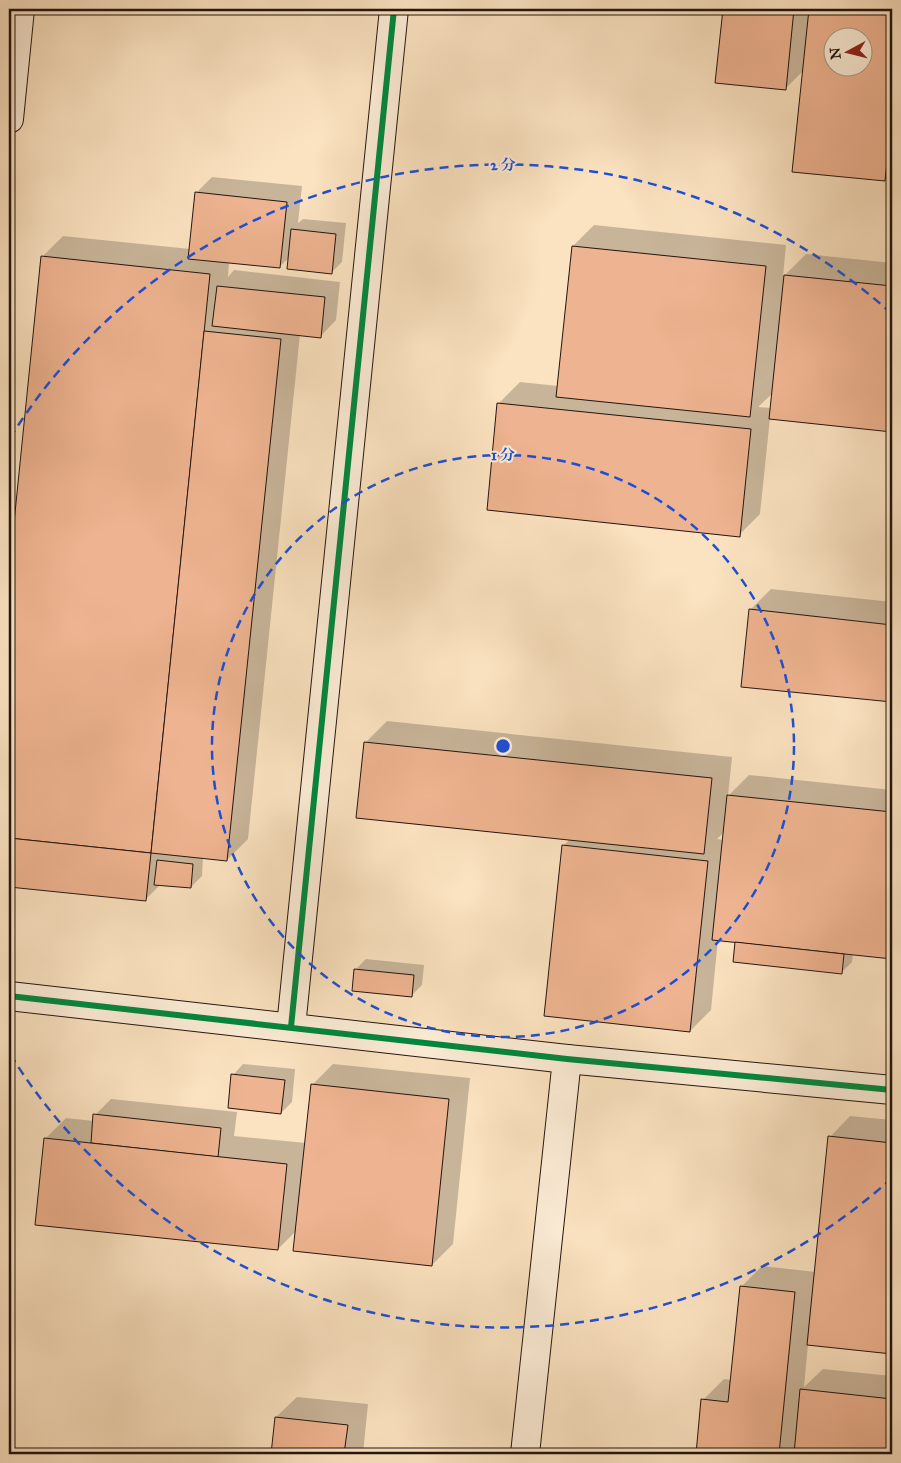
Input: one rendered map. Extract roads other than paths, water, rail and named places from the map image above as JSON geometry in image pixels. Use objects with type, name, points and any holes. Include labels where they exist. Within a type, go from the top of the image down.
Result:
[{"type":"street","points":[[9,119],[20,9]]},
{"type":"street","points":[[291,1026],[394,9]]},
{"type":"street","points":[[9,996],[291,1026],[567,1059],[892,1090]]},
{"type":"street","points":[[525,1454],[567,1059]]}]
